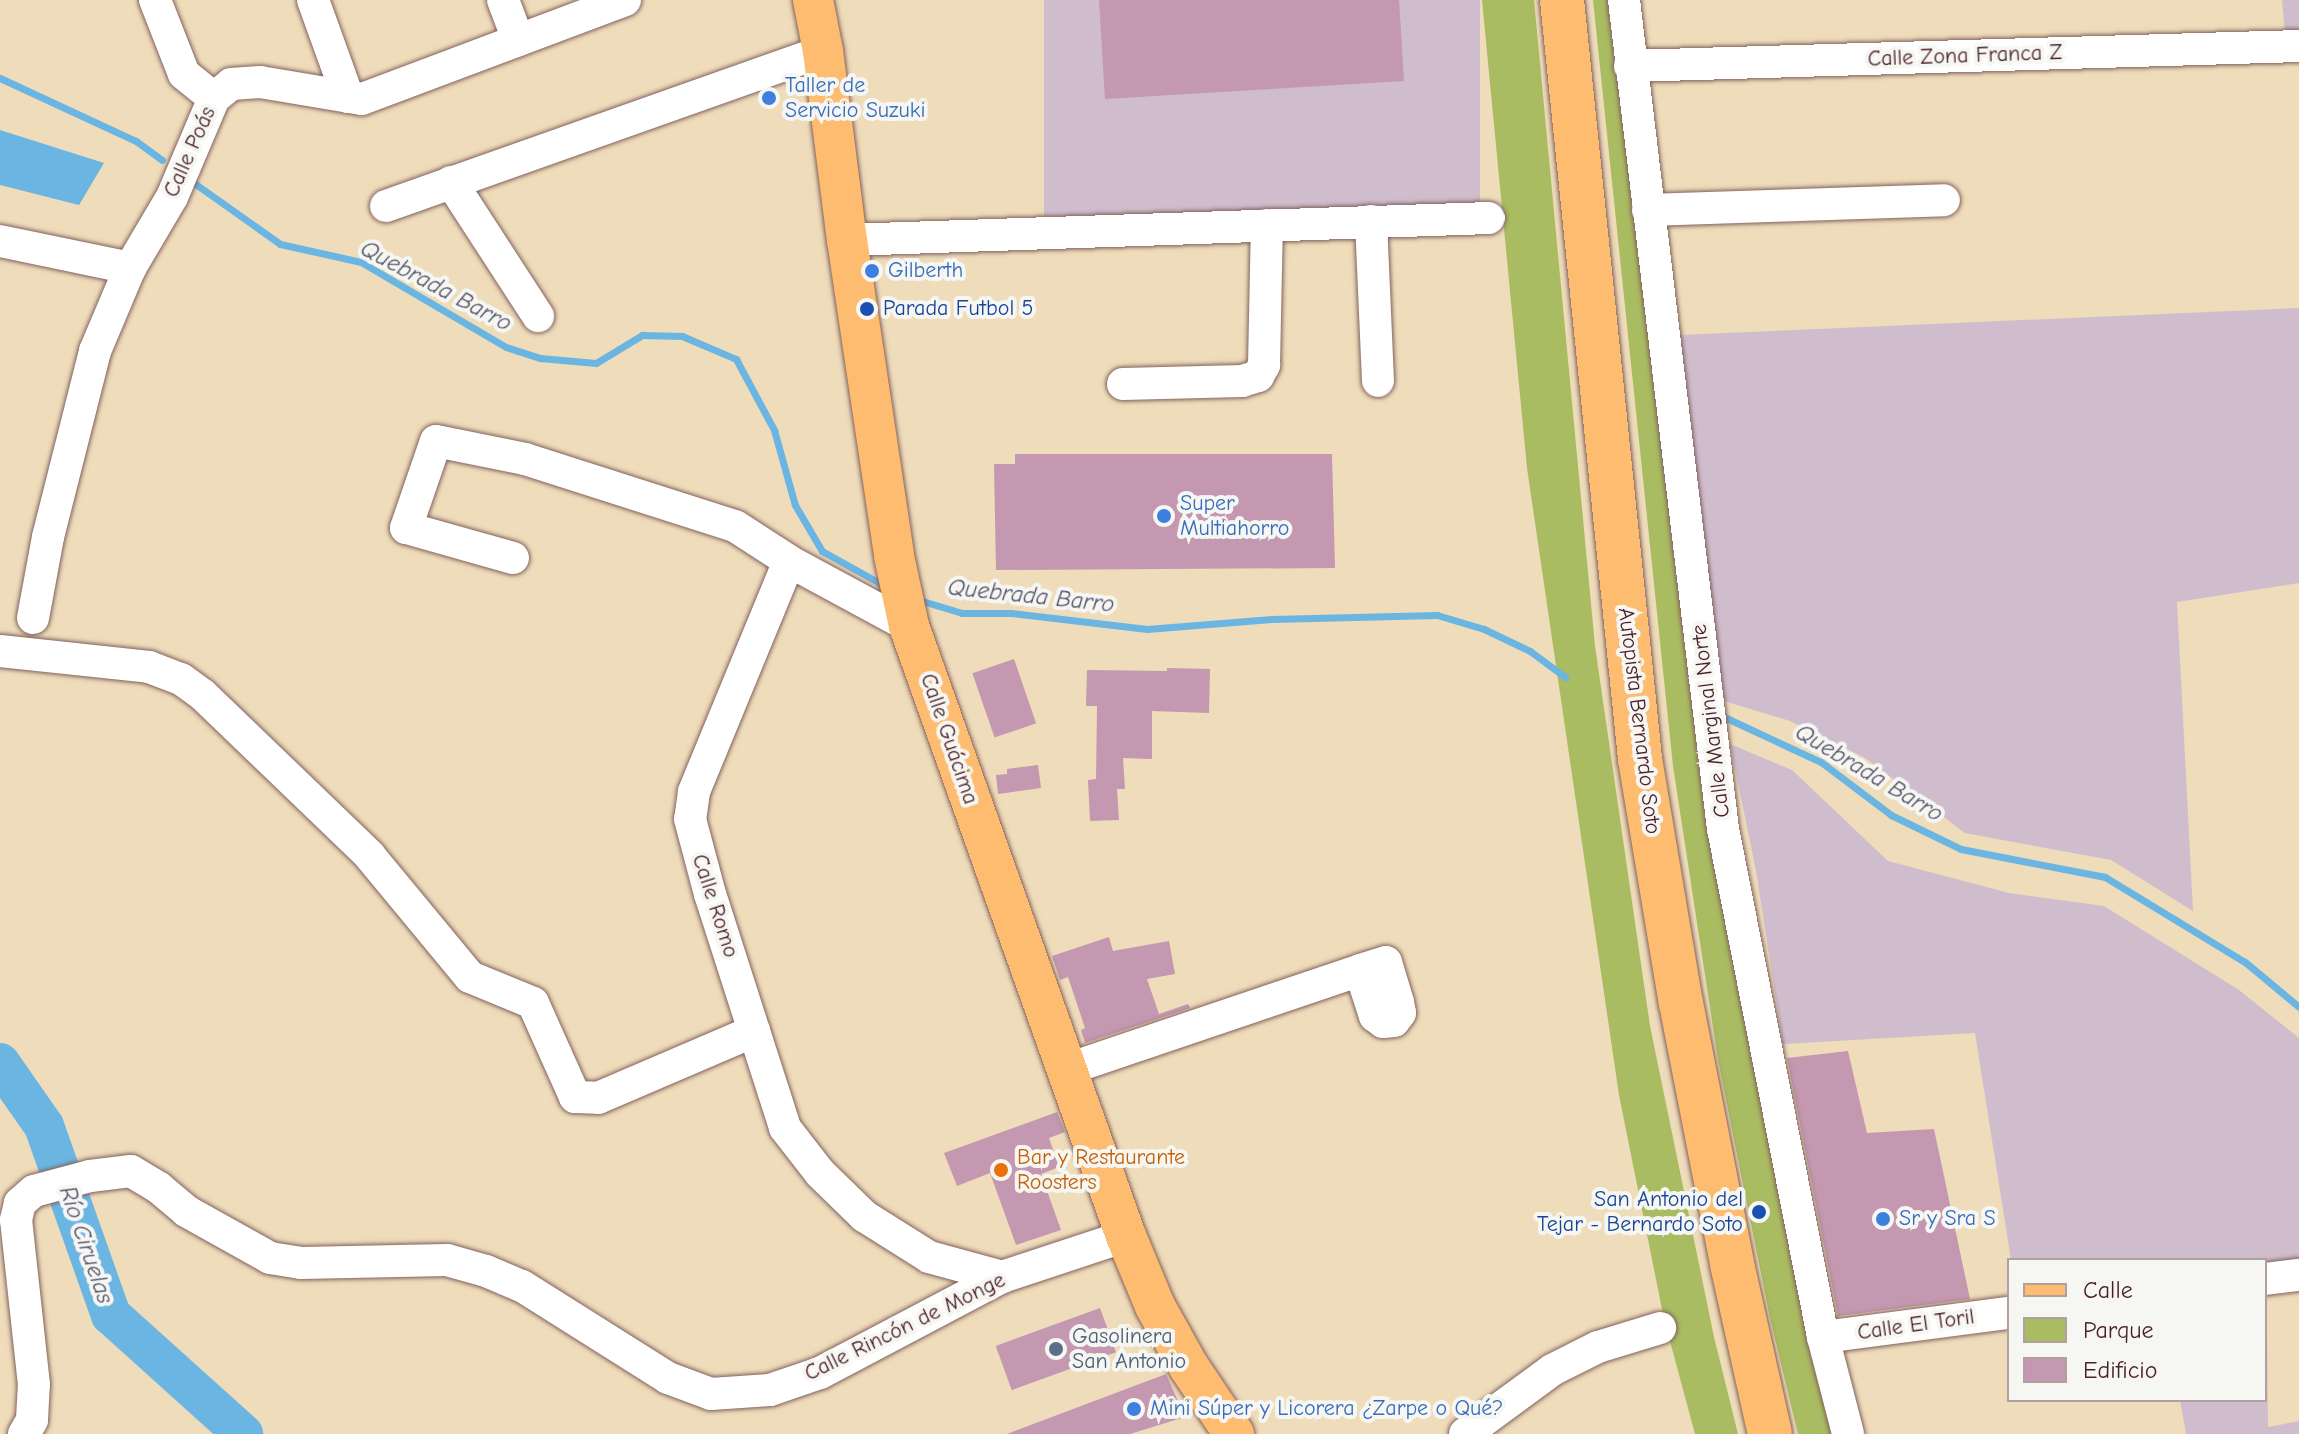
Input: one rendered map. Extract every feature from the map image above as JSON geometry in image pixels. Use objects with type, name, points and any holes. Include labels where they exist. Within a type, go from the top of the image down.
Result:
[{"type":"highway","name":"Autopista Bernardo Soto","points":[[1562,0],[1640,759],[1681,1003],[1732,1264],[1770,1434]]},
{"type":"main road","name":"Calle Guácima","points":[[813,0],[823,51],[847,240],[894,556],[908,618],[1126,1236],[1155,1306],[1189,1367],[1234,1434]]},
{"type":"street","points":[[155,0],[184,74],[214,98]]},
{"type":"street","points":[[313,0],[348,97]]},
{"type":"street","points":[[503,0],[518,40]]},
{"type":"street","name":"Calle Poás","points":[[33,618],[48,537],[95,351],[130,268],[172,197],[214,98],[231,84],[260,82],[362,99],[625,0]]},
{"type":"street","name":"Calle Marginal Norte","points":[[1624,0],[1723,829],[1823,1337],[1848,1434]]},
{"type":"street","name":"Calle Zona Franca Z","points":[[1630,66],[2299,46]]},
{"type":"street","points":[[386,206],[823,51]]},
{"type":"street","points":[[451,182],[538,316]]},
{"type":"street","points":[[1648,210],[1944,200]]},
{"type":"street","points":[[847,240],[1489,218]]},
{"type":"street","points":[[1371,221],[1378,381]]},
{"type":"street","points":[[1123,384],[1242,381],[1258,376],[1264,365],[1267,225]]},
{"type":"street","points":[[0,241],[130,268]]},
{"type":"street","points":[[513,558],[406,528],[436,441],[525,459],[735,526],[789,561],[908,618]]},
{"type":"street","name":"Calle Romo","points":[[789,561],[694,792],[690,819],[710,894],[785,1128],[820,1173],[864,1216],[929,1257],[1002,1277]]},
{"type":"street","points":[[0,651],[149,667],[181,679],[203,695],[369,855],[470,977],[533,1003],[575,1097],[598,1098],[754,1031]]},
{"type":"street","points":[[1065,1070],[1360,970]]},
{"type":"street","name":"Calle Rincón de Monge","points":[[24,1434],[32,1420],[34,1385],[16,1220],[20,1203],[34,1191],[90,1176],[131,1171],[159,1188],[186,1211],[270,1258],[301,1263],[447,1260],[486,1271],[522,1286],[668,1378],[711,1394],[770,1390],[820,1373],[1002,1277],[1126,1236]]},
{"type":"street","points":[[2267,1279],[2299,1275]]},
{"type":"street","name":"Calle El Toril","points":[[1823,1337],[2007,1313]]},
{"type":"street","points":[[1465,1434],[1552,1370],[1598,1347],[1660,1328]]},
{"type":"shaded area","points":[[1044,0],[1480,0],[1480,216],[1044,216]]},
{"type":"shaded area","points":[[2282,0],[2299,0],[2299,31],[2285,32]]},
{"type":"shaded area","points":[[2299,308],[2299,583],[2177,602],[2193,911],[2111,860],[1965,833],[1865,758],[1790,721],[1721,700],[1680,335]]},
{"type":"shaded area","points":[[1730,744],[1792,770],[1888,861],[2009,893],[2104,906],[2239,990],[2299,1038],[2299,1263],[2267,1267],[2267,1258],[2011,1258],[1975,1033],[1783,1044],[1756,871]]},
{"type":"shaded area","points":[[2267,1335],[2268,1427],[2299,1421],[2299,1434],[2186,1434],[2180,1402],[2267,1402]]},
{"type":"green space","points":[[1482,0],[1534,0],[1595,646],[1650,1026],[1714,1337],[1738,1434],[1695,1434],[1664,1319],[1619,1095],[1527,468]]},
{"type":"green space","points":[[1593,0],[1616,0],[1670,490],[1835,1434],[1798,1434],[1770,1318],[1718,1060],[1673,766]]},
{"type":"water","points":[[0,130],[104,163],[79,205],[0,185]]},
{"type":"building","points":[[1099,0],[1399,0],[1404,81],[1105,99]]},
{"type":"building","name":"Super Multiahorro","points":[[1015,454],[1332,454],[1335,568],[996,570],[994,464],[1015,464]]},
{"type":"building","points":[[1014,659],[1036,723],[995,738],[972,673]]},
{"type":"building","points":[[1167,668],[1210,669],[1209,713],[1152,711],[1152,759],[1123,758],[1125,789],[1117,789],[1119,820],[1090,821],[1088,780],[1096,779],[1097,706],[1086,706],[1087,670],[1167,671]]},
{"type":"building","points":[[1038,765],[1041,788],[998,794],[996,775],[1007,774],[1007,769]]},
{"type":"building","points":[[1109,937],[1113,951],[1169,941],[1175,974],[1147,979],[1159,1014],[1188,1004],[1190,1008],[1085,1043],[1081,1030],[1085,1028],[1068,977],[1060,980],[1052,956]]},
{"type":"building","name":"Sr y Sra S","points":[[1848,1051],[1867,1133],[1934,1129],[1970,1299],[1838,1316],[1787,1058]]},
{"type":"building","name":"Bar y Restaurante Roosters","points":[[1057,1112],[1065,1132],[1049,1138],[1059,1167],[1041,1174],[1061,1230],[1016,1245],[990,1173],[957,1186],[944,1153]]},
{"type":"building","name":"Gasolinera San Antonio","points":[[1100,1308],[1116,1352],[1012,1390],[996,1346]]},
{"type":"building","points":[[1166,1374],[1185,1417],[1130,1434],[1007,1434]]},
{"type":"waterway","name":"Quebrada Barro","points":[[0,78],[136,141],[162,160]]},
{"type":"waterway","name":"Quebrada Barro","points":[[194,183],[280,244],[361,262],[506,347],[540,358],[596,363],[642,335],[682,336],[736,359],[774,430],[795,505],[822,551],[885,586]]},
{"type":"waterway","name":"Quebrada Barro","points":[[919,600],[962,613],[1011,613],[1147,629],[1272,619],[1437,615],[1484,629],[1530,651],[1565,677]]},
{"type":"waterway","name":"Quebrada Barro","points":[[1720,715],[1821,762],[1891,815],[1961,849],[2105,877],[2245,962],[2299,1007]]},
{"type":"waterway","name":"Río Ciruelas","points":[[0,1063],[44,1126],[111,1315],[243,1434]]},
{"type":"place","name":"Taller de Servicio Suzuki","points":[[769,98]]},
{"type":"place","name":"Gilberth","points":[[872,271]]},
{"type":"place","name":"Parada Futbol 5","points":[[867,309]]},
{"type":"place","name":"Super Multiahorro","points":[[1164,516]]},
{"type":"place","name":"Bar y Restaurante Roosters","points":[[1001,1170]]},
{"type":"place","name":"San Antonio del Tejar - Bernardo Soto","points":[[1759,1212]]},
{"type":"place","name":"Sr y Sra S","points":[[1883,1219]]},
{"type":"place","name":"Gasolinera San Antonio","points":[[1056,1349]]},
{"type":"place","name":"Mini Súper y Licorera ¿Zarpe o Qué?","points":[[1134,1409]]}]
